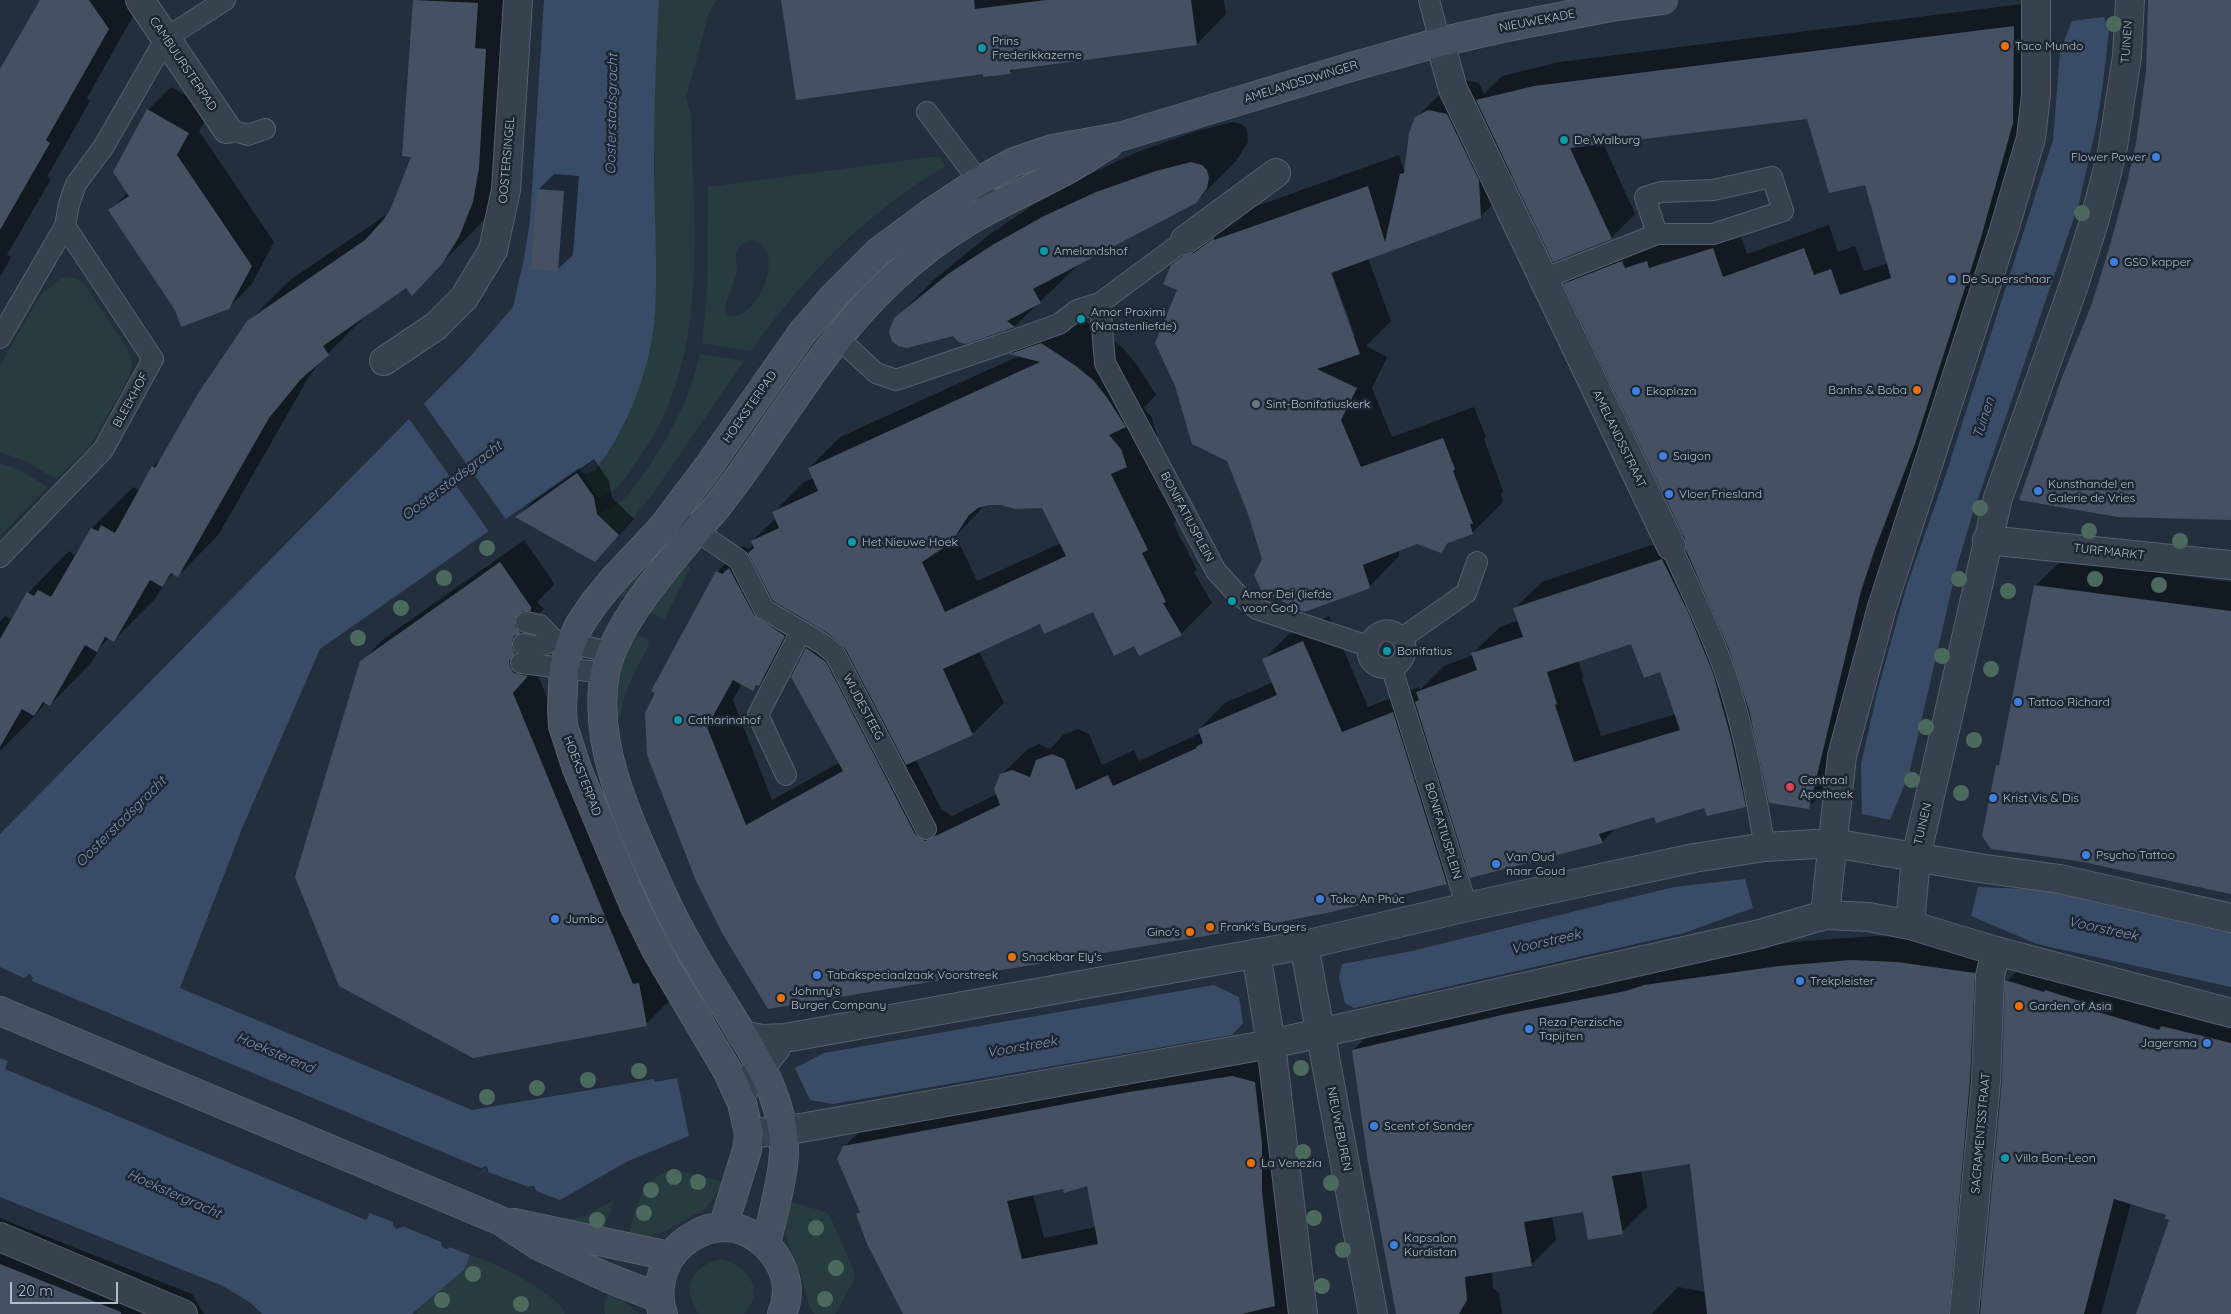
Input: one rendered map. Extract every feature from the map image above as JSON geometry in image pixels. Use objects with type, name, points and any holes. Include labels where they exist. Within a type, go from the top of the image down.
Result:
[{"type":"main road","name":"NIEUWEKADE","points":[[1440,42],[1529,22],[1611,7],[1663,0]]},
{"type":"main road","name":"AMELANDSDWINGER","points":[[932,212],[979,181],[1014,162],[1052,149],[1119,137],[1440,42]]},
{"type":"main road","name":"AMELANDSDWINGER","points":[[837,337],[852,318],[890,280],[944,237],[992,208],[1065,172],[1119,137]]},
{"type":"main road","name":"HOEKSTERPAD","points":[[723,1227],[739,1179],[749,1134],[740,1096],[656,950],[634,906],[577,769],[563,726],[563,650],[608,586],[672,515],[802,333],[818,314],[878,252],[932,212]]},
{"type":"main road","points":[[766,1244],[784,1153],[783,1131],[772,1091],[760,1066],[683,936],[662,894],[615,780],[604,741],[602,713],[608,662],[636,609],[722,500],[837,337]]},
{"type":"main road","points":[[8,1014],[498,1220],[669,1256]]},
{"type":"main road","points":[[498,1220],[538,1246],[606,1277],[661,1306],[661,1278],[669,1256],[693,1236],[710,1229],[734,1228],[746,1232],[766,1244],[780,1262],[787,1285],[787,1312]]},
{"type":"street","name":"CAMBUURSTERPAD","points":[[140,0],[227,129]]},
{"type":"street","name":"OOSTERSINGEL","points":[[384,361],[436,326],[464,298],[493,250],[506,190],[518,0]]},
{"type":"street","points":[[1825,915],[1842,756],[1882,607],[2004,230],[2031,138],[2036,95],[2036,0]]},
{"type":"street","name":"TUINEN","points":[[1910,924],[1916,857],[1998,498],[2073,288],[2094,222],[2112,154],[2126,63],[2130,0]]},
{"type":"street","name":"AMELANDSSTRAAT","points":[[1440,42],[1452,89],[1671,546]]},
{"type":"street","points":[[1185,240],[1276,173]]},
{"type":"street","name":"TURFMARKT","points":[[1987,540],[2231,565]]},
{"type":"street","points":[[742,1035],[762,1039],[785,1038],[1304,945],[1467,907],[1694,858],[1765,847],[1833,843],[2060,879],[2231,918]]},
{"type":"street","points":[[749,1134],[783,1131],[1271,1044],[1760,934],[1825,915],[1869,917],[1910,924],[1996,952],[2231,1013]]},
{"type":"street","name":"NIEUWEBUREN","points":[[1304,945],[1373,1314]]},
{"type":"street","name":"SACRAMENTSSTRAAT","points":[[1964,1314],[1986,1081],[1990,976],[1996,952]]},
{"type":"street","points":[[1256,953],[1271,1044],[1303,1314]]},
{"type":"street","points":[[740,1096],[760,1066],[785,1038]]},
{"type":"street","points":[[0,1236],[183,1314]]},
{"type":"lane","points":[[0,338],[65,226],[69,204],[76,184],[104,146],[166,38],[225,0]]},
{"type":"lane","points":[[1429,0],[1440,42]]},
{"type":"lane","points":[[927,112],[979,181],[992,208]]},
{"type":"lane","points":[[227,129],[248,135],[265,128]]},
{"type":"lane","points":[[1543,279],[1657,234],[1713,234],[1783,212],[1772,177],[1713,190],[1661,192],[1645,197],[1657,234]]},
{"type":"lane","name":"BLEEKHOF","points":[[0,557],[103,450],[153,359],[65,226]]},
{"type":"lane","points":[[837,337],[876,373],[896,380],[1059,324],[1077,310],[1100,303],[1185,240]]},
{"type":"lane","name":"BONIFATIUSPLEIN","points":[[1100,303],[1105,364],[1216,571],[1237,594],[1257,609],[1368,646]]},
{"type":"lane","name":"WIJDESTEEG","points":[[672,515],[739,560],[766,610],[835,654],[926,829]]},
{"type":"lane","name":"AMELANDSSTRAAT","points":[[1671,546],[1723,668],[1736,706],[1749,755],[1765,847]]},
{"type":"lane","points":[[1402,638],[1466,593],[1477,562]]},
{"type":"lane","points":[[526,622],[540,625],[563,650]]},
{"type":"lane","points":[[786,776],[758,715],[801,631]]},
{"type":"lane","points":[[1387,631],[1395,633],[1402,638],[1406,647],[1405,657],[1400,665],[1392,669],[1382,669],[1373,664],[1368,656],[1368,646],[1371,638],[1378,633],[1387,631]]},
{"type":"lane","points":[[563,650],[522,654],[538,647],[563,650],[608,662]]},
{"type":"lane","name":"BONIFATIUSPLEIN","points":[[1392,669],[1467,907]]},
{"type":"green space","points":[[659,0],[717,0],[709,12],[686,98],[691,115],[694,224],[692,298],[688,334],[680,369],[669,404],[660,424],[622,482],[611,492],[598,498],[584,474],[595,469],[622,425],[638,387],[655,315],[654,100]]},
{"type":"green space","points":[[939,156],[946,166],[890,204],[838,248],[792,297],[751,351],[702,343],[707,294],[708,187]],"holes":[[[752,240],[763,247],[768,258],[768,271],[757,299],[748,309],[738,315],[728,315],[724,308],[737,273],[736,254],[740,245]]]},
{"type":"green space","points":[[970,203],[971,206],[750,444],[698,510],[694,507],[806,341],[877,263]]},
{"type":"green space","points":[[62,277],[75,278],[84,283],[127,348],[132,363],[129,377],[90,446],[56,479],[25,461],[0,452],[0,366],[39,297]]},
{"type":"green space","points":[[700,354],[744,361],[652,495],[619,535],[597,514],[615,505],[625,497],[650,465],[680,412],[692,384]]},
{"type":"green space","points":[[0,463],[20,470],[47,487],[0,536]]},
{"type":"green space","points":[[667,543],[628,600],[618,592]]},
{"type":"green space","points":[[686,564],[690,568],[664,620],[648,611]]},
{"type":"green space","points":[[636,634],[648,640],[649,646],[631,680],[624,698],[620,718],[616,718],[620,676],[629,646],[633,636]]},
{"type":"green space","points":[[676,1170],[720,1181],[723,1184],[706,1208],[664,1232],[641,1237],[628,1235],[638,1203],[648,1185],[664,1173]]},
{"type":"green space","points":[[614,1200],[603,1233],[558,1221],[581,1218]]},
{"type":"green space","points":[[788,1201],[826,1212],[830,1216],[853,1269],[855,1278],[835,1314],[814,1314],[809,1305],[800,1272],[787,1241],[784,1226]]},
{"type":"green space","points":[[470,1255],[492,1263],[539,1288],[561,1306],[565,1314],[416,1314],[419,1309],[464,1270]]},
{"type":"green space","points":[[722,1259],[731,1262],[746,1273],[754,1288],[754,1297],[744,1314],[699,1314],[690,1295],[692,1279],[703,1266]]},
{"type":"green space","points":[[612,1291],[640,1314],[605,1314],[604,1307],[608,1292]]},
{"type":"water","points":[[544,0],[659,0],[654,142],[655,314],[649,355],[636,397],[617,437],[594,471],[584,474],[579,468],[320,649],[243,826],[180,988],[472,1110],[654,1079],[655,1082],[677,1078],[689,1136],[628,1161],[560,1200],[536,1191],[534,1186],[530,1186],[441,1244],[470,1255],[464,1270],[412,1314],[262,1314],[251,1303],[223,1286],[0,1197],[0,1058],[8,1061],[5,1069],[366,1220],[370,1213],[393,1222],[393,1226],[401,1228],[488,1168],[481,1168],[32,981],[31,975],[28,974],[0,1035],[0,834],[469,358],[513,307],[530,221]]},
{"type":"water","name":"Tuinen","points":[[2104,17],[2109,30],[2103,83],[2097,123],[2079,203],[1971,519],[1957,566],[1909,774],[1890,820],[1862,814],[1861,764],[1878,689],[1906,588],[1946,474],[2053,140],[2060,52],[2072,21]]},
{"type":"water","name":"Voorstreek","points":[[1745,879],[1753,908],[1684,933],[1354,1008],[1345,1003],[1339,978],[1342,964],[1412,951],[1674,887]]},
{"type":"water","name":"Voorstreek","points":[[1978,887],[2050,890],[2231,931],[2231,987],[2037,944],[1971,916]]},
{"type":"water","name":"Voorstreek","points":[[1214,985],[1239,997],[1243,1023],[1232,1035],[833,1104],[810,1100],[795,1068],[824,1053]]},
{"type":"pier","points":[[422,401],[507,521],[490,533],[407,416]]},
{"type":"pier","points":[[0,967],[24,978],[30,974],[33,978],[31,983],[29,977],[27,977],[0,1038]]},
{"type":"pier","points":[[485,1166],[488,1168],[488,1172],[529,1187],[534,1186],[536,1191],[534,1192],[532,1188],[444,1244],[446,1246],[453,1245],[447,1249],[442,1247],[441,1242],[402,1226],[397,1229],[393,1226],[395,1220],[396,1225],[399,1226],[486,1170],[478,1170]]},
{"type":"building","points":[[40,0],[89,0],[109,29],[46,140],[50,143],[0,230],[0,69]]},
{"type":"building","points":[[413,0],[478,3],[475,48],[486,49],[479,168],[473,202],[459,237],[442,264],[412,296],[406,288],[323,346],[329,355],[301,379],[269,418],[178,577],[171,573],[162,587],[150,580],[114,642],[105,637],[97,652],[85,645],[50,706],[43,702],[34,716],[22,709],[0,747],[0,639],[27,592],[34,596],[38,590],[51,597],[91,528],[98,531],[101,525],[115,533],[152,466],[155,468],[197,395],[247,321],[365,240],[384,219],[391,208],[411,157],[402,156]]},
{"type":"building","name":"Prins Frederikkazerne","points":[[781,0],[974,0],[975,9],[1046,0],[1191,0],[1197,45],[1010,70],[1011,74],[983,77],[983,74],[796,100]]},
{"type":"building","points":[[2148,0],[2231,0],[2231,520],[2118,517],[2019,500],[2062,377],[2091,306],[2127,183],[2136,143],[2146,71]]},
{"type":"building","points":[[2014,26],[2013,123],[1980,241],[1915,444],[1861,591],[1809,809],[1769,803],[1749,710],[1729,649],[1686,550],[1685,539],[1563,284],[1622,261],[1625,268],[1647,261],[1649,268],[1713,248],[1723,277],[1804,248],[1814,275],[1831,269],[1840,295],[1891,278],[1865,185],[1829,193],[1807,119],[1570,148],[1612,239],[1553,262],[1476,100],[1534,86]]},
{"type":"building","points":[[147,109],[189,133],[177,155],[252,266],[229,309],[181,327],[175,310],[108,210],[129,196],[113,172]]},
{"type":"building","name":"Sint-Bonifatiuskerk","points":[[1428,110],[1447,114],[1479,180],[1481,218],[1331,273],[1360,354],[1317,369],[1357,388],[1341,420],[1361,467],[1443,438],[1473,524],[1470,524],[1473,534],[1448,543],[1441,553],[1417,544],[1363,565],[1370,587],[1368,589],[1304,612],[1261,590],[1254,575],[1262,559],[1248,514],[1227,461],[1192,444],[1175,386],[1155,343],[1177,290],[1163,284],[1171,265],[1184,255],[1194,253],[1214,238],[1214,240],[1368,186],[1385,242],[1400,174],[1404,173],[1409,133],[1415,117]]},
{"type":"building","name":"Amelandshof","points":[[1191,162],[1202,165],[1207,170],[1209,178],[1207,188],[1196,203],[1033,289],[1041,303],[1007,321],[1015,327],[966,344],[959,342],[953,336],[907,348],[898,346],[892,341],[889,332],[894,318],[948,274],[994,244],[1044,216],[1096,192],[1156,171]]},
{"type":"building","points":[[537,189],[564,191],[558,272],[531,269]]},
{"type":"building","name":"Het Nieuwe Hoek","points":[[1041,343],[1076,366],[1093,380],[1126,427],[1109,435],[1121,449],[1127,467],[1111,474],[1148,550],[1142,553],[1166,602],[1163,603],[1182,635],[1139,656],[1134,646],[1114,656],[1093,612],[1044,634],[1040,624],[943,669],[973,735],[906,765],[845,648],[829,634],[773,601],[748,553],[754,548],[751,541],[779,528],[772,512],[818,491],[808,468],[1040,362],[1009,354]],"holes":[[[989,505],[1001,505],[1015,509],[1042,508],[1066,556],[945,612],[922,562],[951,543],[969,515],[978,508]]]},
{"type":"building","points":[[577,473],[594,497],[597,514],[619,535],[595,562],[515,517]]},
{"type":"building","points":[[1662,559],[1688,612],[1713,673],[1731,738],[1746,807],[1707,816],[1704,808],[1656,823],[1654,817],[1599,834],[1603,843],[1470,878],[1415,702],[1419,700],[1416,692],[1477,670],[1471,653],[1523,637],[1513,608]],"holes":[[[1631,644],[1644,678],[1660,672],[1680,730],[1574,762],[1555,705],[1557,704],[1547,672]]]},
{"type":"building","points":[[500,562],[531,607],[531,611],[522,611],[515,619],[515,626],[521,633],[514,636],[512,641],[515,653],[509,661],[510,667],[514,673],[528,676],[513,693],[633,984],[639,983],[647,1026],[473,1058],[339,986],[295,877],[360,661]]},
{"type":"building","points":[[729,568],[754,615],[785,636],[759,686],[756,685],[753,691],[733,680],[707,727],[746,825],[843,771],[791,677],[806,648],[826,662],[915,834],[925,841],[1000,805],[994,789],[1000,774],[1012,770],[1030,777],[1036,760],[1052,754],[1064,759],[1076,790],[1108,775],[1113,786],[1197,748],[1203,743],[1198,729],[1277,695],[1262,659],[1303,641],[1342,732],[1393,712],[1447,884],[1331,912],[1235,931],[768,1009],[722,933],[696,881],[647,755],[645,713],[655,693],[651,691],[716,571],[722,574]]},
{"type":"building","points":[[2034,585],[2231,611],[2231,894],[2078,861],[1991,849],[1982,836],[1996,765],[1999,765]]},
{"type":"building","points":[[1851,960],[1897,962],[1975,973],[1970,1080],[1949,1314],[1707,1314],[1690,1164],[1612,1176],[1623,1234],[1588,1240],[1583,1212],[1524,1222],[1532,1266],[1465,1277],[1467,1300],[1459,1314],[1396,1314],[1368,1163],[1352,1050],[1506,1014],[1626,991],[1644,985],[1779,966]]},
{"type":"building","points":[[2005,980],[2083,1002],[2081,1007],[2159,1030],[2161,1026],[2231,1043],[2231,1314],[2136,1314],[2169,1220],[2165,1219],[2166,1215],[2114,1199],[2084,1314],[1980,1314],[2002,1082]]},
{"type":"building","points":[[1232,1076],[1255,1082],[1262,1144],[1262,1191],[1275,1306],[1242,1314],[903,1314],[867,1244],[856,1214],[860,1212],[837,1159],[843,1146],[1129,1092]],"holes":[[[1087,1186],[1098,1244],[1022,1259],[1007,1201],[1063,1189],[1064,1193]]]},
{"type":"building","points":[[0,1264],[121,1312],[121,1314],[0,1314]]},
{"type":"place","name":"Taco Mundo","points":[[2005,46]]},
{"type":"place","name":"Prins Frederikkazerne","points":[[982,48]]},
{"type":"place","name":"De Walburg","points":[[1564,140]]},
{"type":"place","name":"Flower Power","points":[[2156,157]]},
{"type":"place","name":"Amelandshof","points":[[1044,251]]},
{"type":"place","name":"GSO kapper","points":[[2114,262]]},
{"type":"place","name":"De Superschaar","points":[[1952,279]]},
{"type":"place","name":"Amor Proximi (Naastenliefde)","points":[[1081,319]]},
{"type":"place","name":"Banhs & Boba","points":[[1917,390]]},
{"type":"place","name":"Ekoplaza","points":[[1636,391]]},
{"type":"place","name":"Sint-Bonifatiuskerk","points":[[1256,404]]},
{"type":"place","name":"Saigon","points":[[1663,456]]},
{"type":"place","name":"Kunsthandel en Galerie de Vries","points":[[2038,491]]},
{"type":"place","name":"Vloer Friesland","points":[[1669,494]]},
{"type":"place","name":"Het Nieuwe Hoek","points":[[852,542]]},
{"type":"place","name":"Amor Dei (liefde voor God)","points":[[1232,601]]},
{"type":"place","name":"Bonifatius","points":[[1387,651]]},
{"type":"place","name":"Tattoo Richard","points":[[2018,702]]},
{"type":"place","name":"Catharinahof","points":[[678,720]]},
{"type":"place","name":"Centraal Apotheek","points":[[1790,787]]},
{"type":"place","name":"Krist Vis & Dis","points":[[1993,798]]},
{"type":"place","name":"Psycho Tattoo","points":[[2086,855]]},
{"type":"place","name":"Van Oud naar Goud","points":[[1496,864]]},
{"type":"place","name":"Toko An Phúc","points":[[1320,899]]},
{"type":"place","name":"Jumbo","points":[[555,919]]},
{"type":"place","name":"Frank's Burgers","points":[[1210,927]]},
{"type":"place","name":"Gino's","points":[[1190,932]]},
{"type":"place","name":"Snackbar Ely's","points":[[1012,957]]},
{"type":"place","name":"Tabakspeciaalzaak Voorstreek","points":[[817,975]]},
{"type":"place","name":"Trekpleister","points":[[1800,981]]},
{"type":"place","name":"Johnny's Burger Company","points":[[781,998]]},
{"type":"place","name":"Garden of Asia","points":[[2019,1006]]},
{"type":"place","name":"Reza Perzische Tapijten","points":[[1529,1029]]},
{"type":"place","name":"Jagersma","points":[[2207,1043]]},
{"type":"place","name":"Scent of Sonder","points":[[1374,1126]]},
{"type":"place","name":"Villa Bon-Leon","points":[[2005,1158]]},
{"type":"place","name":"La Venezia","points":[[1251,1163]]},
{"type":"place","name":"Kapsalon Kurdistan","points":[[1394,1245]]},
{"type":"water label","name":"Oosterstadsgracht","points":[[612,114]]},
{"type":"water label","name":"Oosterstadsgracht","points":[[452,481]]},
{"type":"water label","name":"Oosterstadsgracht","points":[[121,822]]},
{"type":"water label","name":"Hoeksterend","points":[[275,1053]]},
{"type":"water label","name":"Hoekstergracht","points":[[174,1194]]}]
